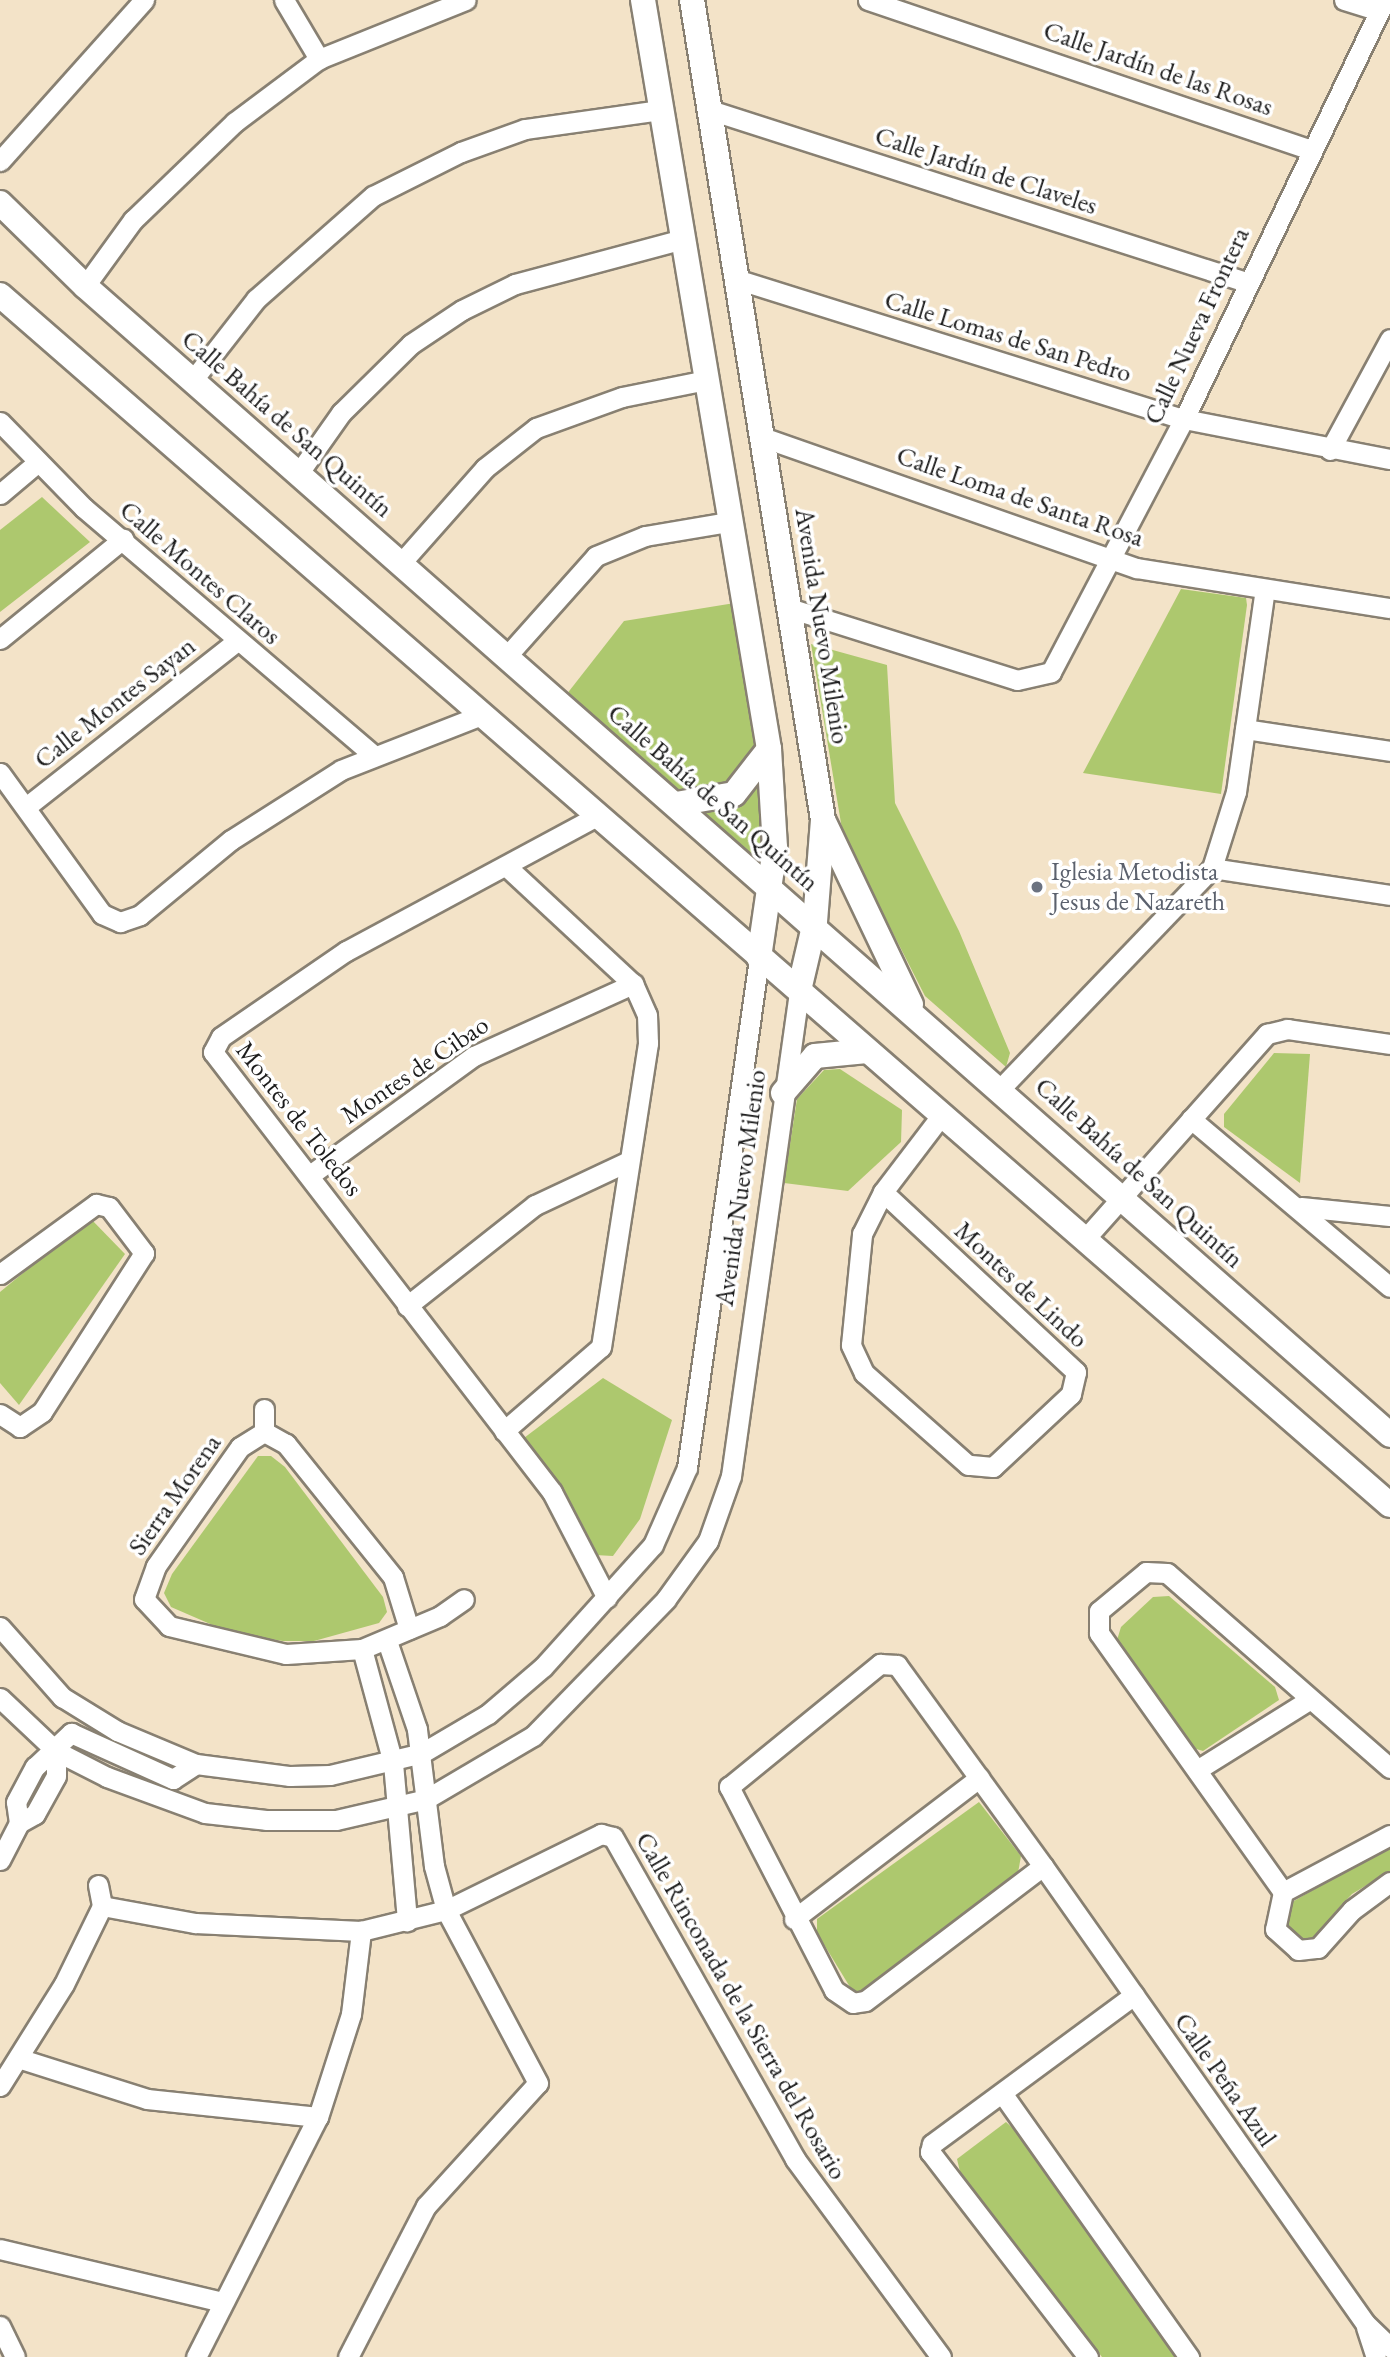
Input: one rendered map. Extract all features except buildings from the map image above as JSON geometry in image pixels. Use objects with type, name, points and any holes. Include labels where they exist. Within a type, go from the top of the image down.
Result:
[{"type":"street","points":[[0,160],[144,0]]},
{"type":"street","points":[[284,0],[319,59]]},
{"type":"street","points":[[85,286],[133,220],[178,175],[319,59],[466,0]]},
{"type":"street","name":"Avenida Nuevo Milenio","points":[[0,1627],[62,1698],[117,1731],[196,1764],[290,1776],[393,1763],[422,1753],[488,1714],[607,1598],[653,1545],[687,1468],[760,958],[772,892],[769,749],[643,0]]},
{"type":"street","name":"Avenida Nuevo Milenio","points":[[0,1698],[56,1751],[205,1813],[336,1819],[400,1805],[426,1799],[533,1736],[666,1599],[708,1541],[731,1476],[740,1426],[783,1093],[799,990],[815,922],[824,820],[692,0]]},
{"type":"street","name":"Calle Jardín de las Rosas","points":[[868,0],[935,9],[1311,150]]},
{"type":"street","points":[[1344,0],[1382,6]]},
{"type":"street","name":"Calle Nueva Frontera","points":[[789,608],[1017,680],[1051,672],[1184,419],[1246,282],[1382,6]]},
{"type":"street","points":[[192,381],[256,299],[373,196],[461,152],[525,129],[660,110]]},
{"type":"street","name":"Calle Jardín de Claveles","points":[[710,110],[1246,282]]},
{"type":"street","name":"Calle Bahía de San Quintín","points":[[0,203],[85,286],[192,381],[676,804],[772,892],[815,922],[1121,1199],[1390,1435]]},
{"type":"street","points":[[298,474],[341,413],[411,344],[461,310],[515,284],[683,239]]},
{"type":"street","name":"Calle Lomas de San Pedro","points":[[736,279],[1184,419],[1330,450],[1390,459]]},
{"type":"street","points":[[0,296],[1390,1505]]},
{"type":"street","points":[[1330,450],[1390,339]]},
{"type":"street","points":[[401,564],[485,468],[536,428],[622,397],[706,380]]},
{"type":"street","name":"Calle Montes Claros","points":[[0,422],[38,463],[237,641],[374,756]]},
{"type":"street","name":"Calle Loma de Santa Rosa","points":[[762,437],[1111,560],[1265,589],[1390,608]]},
{"type":"street","points":[[0,494],[38,463]]},
{"type":"street","points":[[506,657],[596,556],[645,536],[729,522]]},
{"type":"street","points":[[0,639],[123,539]]},
{"type":"street","points":[[1001,1088],[1212,868],[1227,832],[1265,589]]},
{"type":"street","name":"Calle Montes Sayan","points":[[26,807],[237,641]]},
{"type":"street","points":[[0,773],[102,914],[120,922],[140,915],[231,840],[374,756],[481,715]]},
{"type":"street","points":[[1245,729],[1390,751]]},
{"type":"street","points":[[676,804],[734,794],[769,749]]},
{"type":"street","name":"Montes de Toledos","points":[[597,816],[346,951],[217,1043],[219,1066],[310,1175],[407,1307],[552,1492],[607,1598]]},
{"type":"street","points":[[824,820],[918,1017]]},
{"type":"street","points":[[504,1431],[601,1347],[627,1162],[648,1043],[647,1015],[633,984],[506,866]]},
{"type":"street","points":[[1212,868],[1390,895]]},
{"type":"street","name":"Montes de Cibao","points":[[310,1175],[474,1056],[633,984]]},
{"type":"street","points":[[1084,1240],[1273,1031],[1390,1045]]},
{"type":"street","points":[[783,1093],[815,1056],[867,1051]]},
{"type":"street","name":"Montes de Lindo","points":[[883,1192],[1076,1372],[1070,1394],[993,1467],[968,1465],[864,1373],[853,1354],[862,1234],[883,1192],[941,1116]]},
{"type":"street","points":[[1191,1119],[1301,1207],[1390,1287]]},
{"type":"street","points":[[407,1307],[534,1205],[627,1162]]},
{"type":"street","points":[[0,1274],[100,1204],[136,1236],[144,1259],[41,1412],[20,1427],[0,1414]]},
{"type":"street","points":[[1301,1207],[1390,1216]]},
{"type":"street","points":[[264,1409],[264,1432]]},
{"type":"street","name":"Sierra Morena","points":[[264,1432],[286,1444],[393,1577],[407,1604],[409,1629],[387,1641],[362,1649],[286,1654],[239,1647],[169,1626],[135,1599],[240,1447],[264,1432]]},
{"type":"street","points":[[1390,1768],[1309,1700],[1167,1573],[1146,1572],[1099,1611],[1096,1626],[1283,1892],[1275,1929],[1298,1950],[1329,1940],[1352,1910],[1390,1882]]},
{"type":"street","points":[[409,1629],[464,1599]]},
{"type":"street","points":[[348,2357],[426,2206],[538,2083],[446,1910],[426,1799],[422,1753],[387,1641]]},
{"type":"street","points":[[362,1649],[393,1763],[400,1805],[407,1921]]},
{"type":"street","name":"Calle Peña Azul","points":[[1043,1866],[865,2001],[838,1996],[794,1919],[729,1787],[880,1664],[900,1668],[1043,1866],[1365,2323]]},
{"type":"street","points":[[1197,1770],[1309,1700]]},
{"type":"street","points":[[0,1860],[19,1823],[16,1802],[35,1767],[77,1733],[173,1779],[196,1764]]},
{"type":"street","points":[[794,1919],[979,1778]]},
{"type":"street","name":"Calle Rinconada de la Sierra del Rosario","points":[[102,1906],[195,1923],[361,1931],[446,1910],[601,1834],[613,1836],[795,2159],[941,2357]]},
{"type":"street","points":[[1283,1892],[1390,1835]]},
{"type":"street","points":[[0,2085],[20,2059],[102,1906],[99,1885]]},
{"type":"street","points":[[196,2357],[318,2117],[351,2014],[361,1931]]},
{"type":"street","points":[[1088,2357],[931,2159],[932,2144],[1134,1995]]},
{"type":"street","points":[[20,2059],[146,2099],[318,2117]]},
{"type":"street","points":[[1002,2093],[1189,2357]]},
{"type":"street","points":[[0,2249],[223,2302]]},
{"type":"street","points":[[1365,2323],[1390,2348],[1375,2357],[1365,2323]]},
{"type":"street","points":[[0,2326],[15,2357]]},
{"type":"green space","points":[[42,497],[90,542],[0,612],[0,530]]},
{"type":"green space","points":[[1181,589],[1246,598],[1221,794],[1083,773]]},
{"type":"green space","points":[[747,601],[770,749],[765,886],[559,704],[624,621]]},
{"type":"green space","points":[[811,644],[887,665],[895,803],[959,931],[1010,1053],[1006,1067],[925,996],[843,835]]},
{"type":"green space","points":[[1274,1053],[1310,1054],[1300,1183],[1224,1127],[1224,1114]]},
{"type":"green space","points":[[840,1069],[902,1110],[901,1142],[848,1191],[784,1183],[797,1099],[824,1070]]},
{"type":"green space","points":[[90,1218],[125,1254],[19,1405],[0,1383],[0,1292]]},
{"type":"green space","points":[[603,1378],[672,1420],[640,1519],[613,1556],[595,1555],[524,1438]]},
{"type":"green space","points":[[258,1456],[271,1456],[285,1467],[383,1597],[387,1612],[379,1623],[314,1641],[283,1641],[231,1633],[171,1607],[164,1593],[172,1574]]},
{"type":"green space","points":[[1169,1596],[1275,1687],[1279,1700],[1203,1751],[1193,1748],[1117,1640],[1121,1627],[1153,1597]]},
{"type":"green space","points":[[979,1802],[1021,1856],[1018,1873],[869,1990],[853,1992],[817,1933],[817,1919]]},
{"type":"green space","points":[[1390,1845],[1390,1871],[1352,1894],[1335,1912],[1329,1930],[1302,1944],[1283,1930],[1282,1908]]},
{"type":"green space","points":[[1006,2122],[1019,2134],[1175,2357],[1102,2357],[962,2180],[957,2159]]},
{"type":"place","name":"Iglesia Metodista Jesus de Nazareth","points":[[1037,887]]}]
